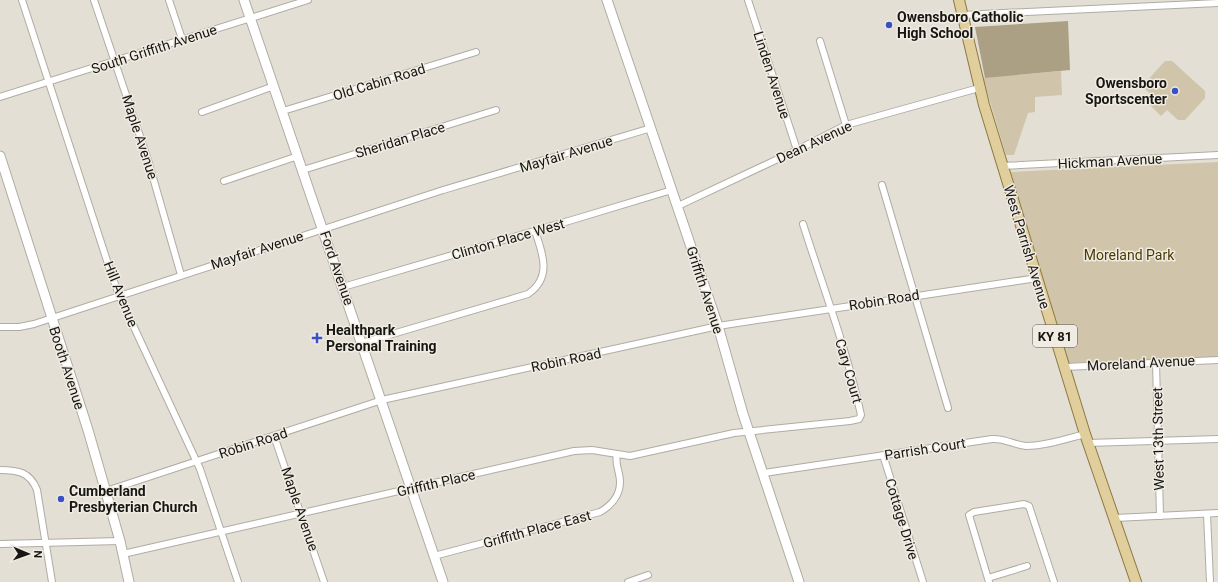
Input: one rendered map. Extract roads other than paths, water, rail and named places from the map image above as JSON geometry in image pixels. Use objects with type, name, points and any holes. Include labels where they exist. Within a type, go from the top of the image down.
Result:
[{"type":"main road","name":"West Parrish Avenue","points":[[959,0],[979,88],[1002,166],[1086,438],[1136,582]]},
{"type":"street","name":"Hill Avenue","points":[[22,0],[119,296],[196,462],[238,582]]},
{"type":"street","name":"Maple Avenue","points":[[94,0],[148,160],[181,275]]},
{"type":"street","points":[[169,0],[182,39]]},
{"type":"street","name":"Ford Avenue","points":[[244,0],[443,582]]},
{"type":"street","name":"South Griffith Avenue","points":[[0,97],[308,0]]},
{"type":"street","name":"Griffith Avenue","points":[[606,0],[718,326],[749,431],[799,582]]},
{"type":"street","name":"Linden Avenue","points":[[748,0],[798,150]]},
{"type":"street","points":[[962,15],[1063,12],[1218,3]]},
{"type":"street","points":[[820,41],[846,125]]},
{"type":"street","name":"Old Cabin Road","points":[[283,112],[476,52]]},
{"type":"street","points":[[202,112],[274,86]]},
{"type":"street","name":"Dean Avenue","points":[[678,206],[798,150],[846,125],[979,88]]},
{"type":"street","name":"Sheridan Place","points":[[303,170],[496,110]]},
{"type":"street","name":"Mayfair Avenue","points":[[0,327],[19,327],[52,318],[443,190],[651,128]]},
{"type":"street","name":"Hickman Avenue","points":[[1002,166],[1218,155]]},
{"type":"street","name":"Booth Avenue","points":[[0,156],[106,491],[120,541],[129,582]]},
{"type":"street","points":[[224,182],[298,156]]},
{"type":"street","points":[[882,185],[913,295],[948,408]]},
{"type":"street","name":"Clinton Place West","points":[[343,287],[672,190]]},
{"type":"street","points":[[803,224],[830,309]]},
{"type":"street","points":[[362,342],[528,294],[538,286],[544,275],[544,261],[535,231]]},
{"type":"street","name":"Robin Road","points":[[106,491],[382,400],[718,326],[913,295],[1037,278]]},
{"type":"street","name":"Cary Court","points":[[749,431],[850,422],[861,418],[859,404],[830,309]]},
{"type":"street","name":"Moreland Avenue","points":[[1064,367],[1218,360]]},
{"type":"street","name":"West 13th Street","points":[[1156,362],[1160,516]]},
{"type":"street","name":"Griffith Place","points":[[123,554],[221,533],[574,451],[592,450],[630,456],[749,431]]},
{"type":"street","name":"Maple Avenue","points":[[274,436],[302,514],[324,582]]},
{"type":"street","name":"Parrish Court","points":[[764,473],[992,439],[1005,439],[1020,445],[1030,445],[1086,438],[1159,441],[1218,439]]},
{"type":"street","name":"Griffith Place East","points":[[434,556],[600,512],[612,503],[618,492],[620,481],[616,461],[617,455]]},
{"type":"street","name":"Cottage Drive","points":[[883,455],[923,582]]},
{"type":"street","points":[[0,470],[25,473],[34,483],[37,490],[52,582]]},
{"type":"street","points":[[1027,566],[988,580],[969,515],[974,512],[1024,504],[1029,506],[1054,582]]},
{"type":"street","points":[[1115,518],[1218,513]]},
{"type":"street","points":[[1207,514],[1210,582]]},
{"type":"street","points":[[0,544],[120,541]]},
{"type":"street","points":[[628,582],[648,575]]},
{"type":"place","name":"Owensboro Catholic High School","points":[[889,25]]},
{"type":"place","name":"Owensboro Sportscenter","points":[[1175,91]]},
{"type":"place","name":"Healthpark Personal Training","points":[[317,338]]},
{"type":"place","name":"Cumberland Presbyterian Church","points":[[61,499]]},
{"type":"park label","name":"Moreland Park","points":[[1129,255]]}]
